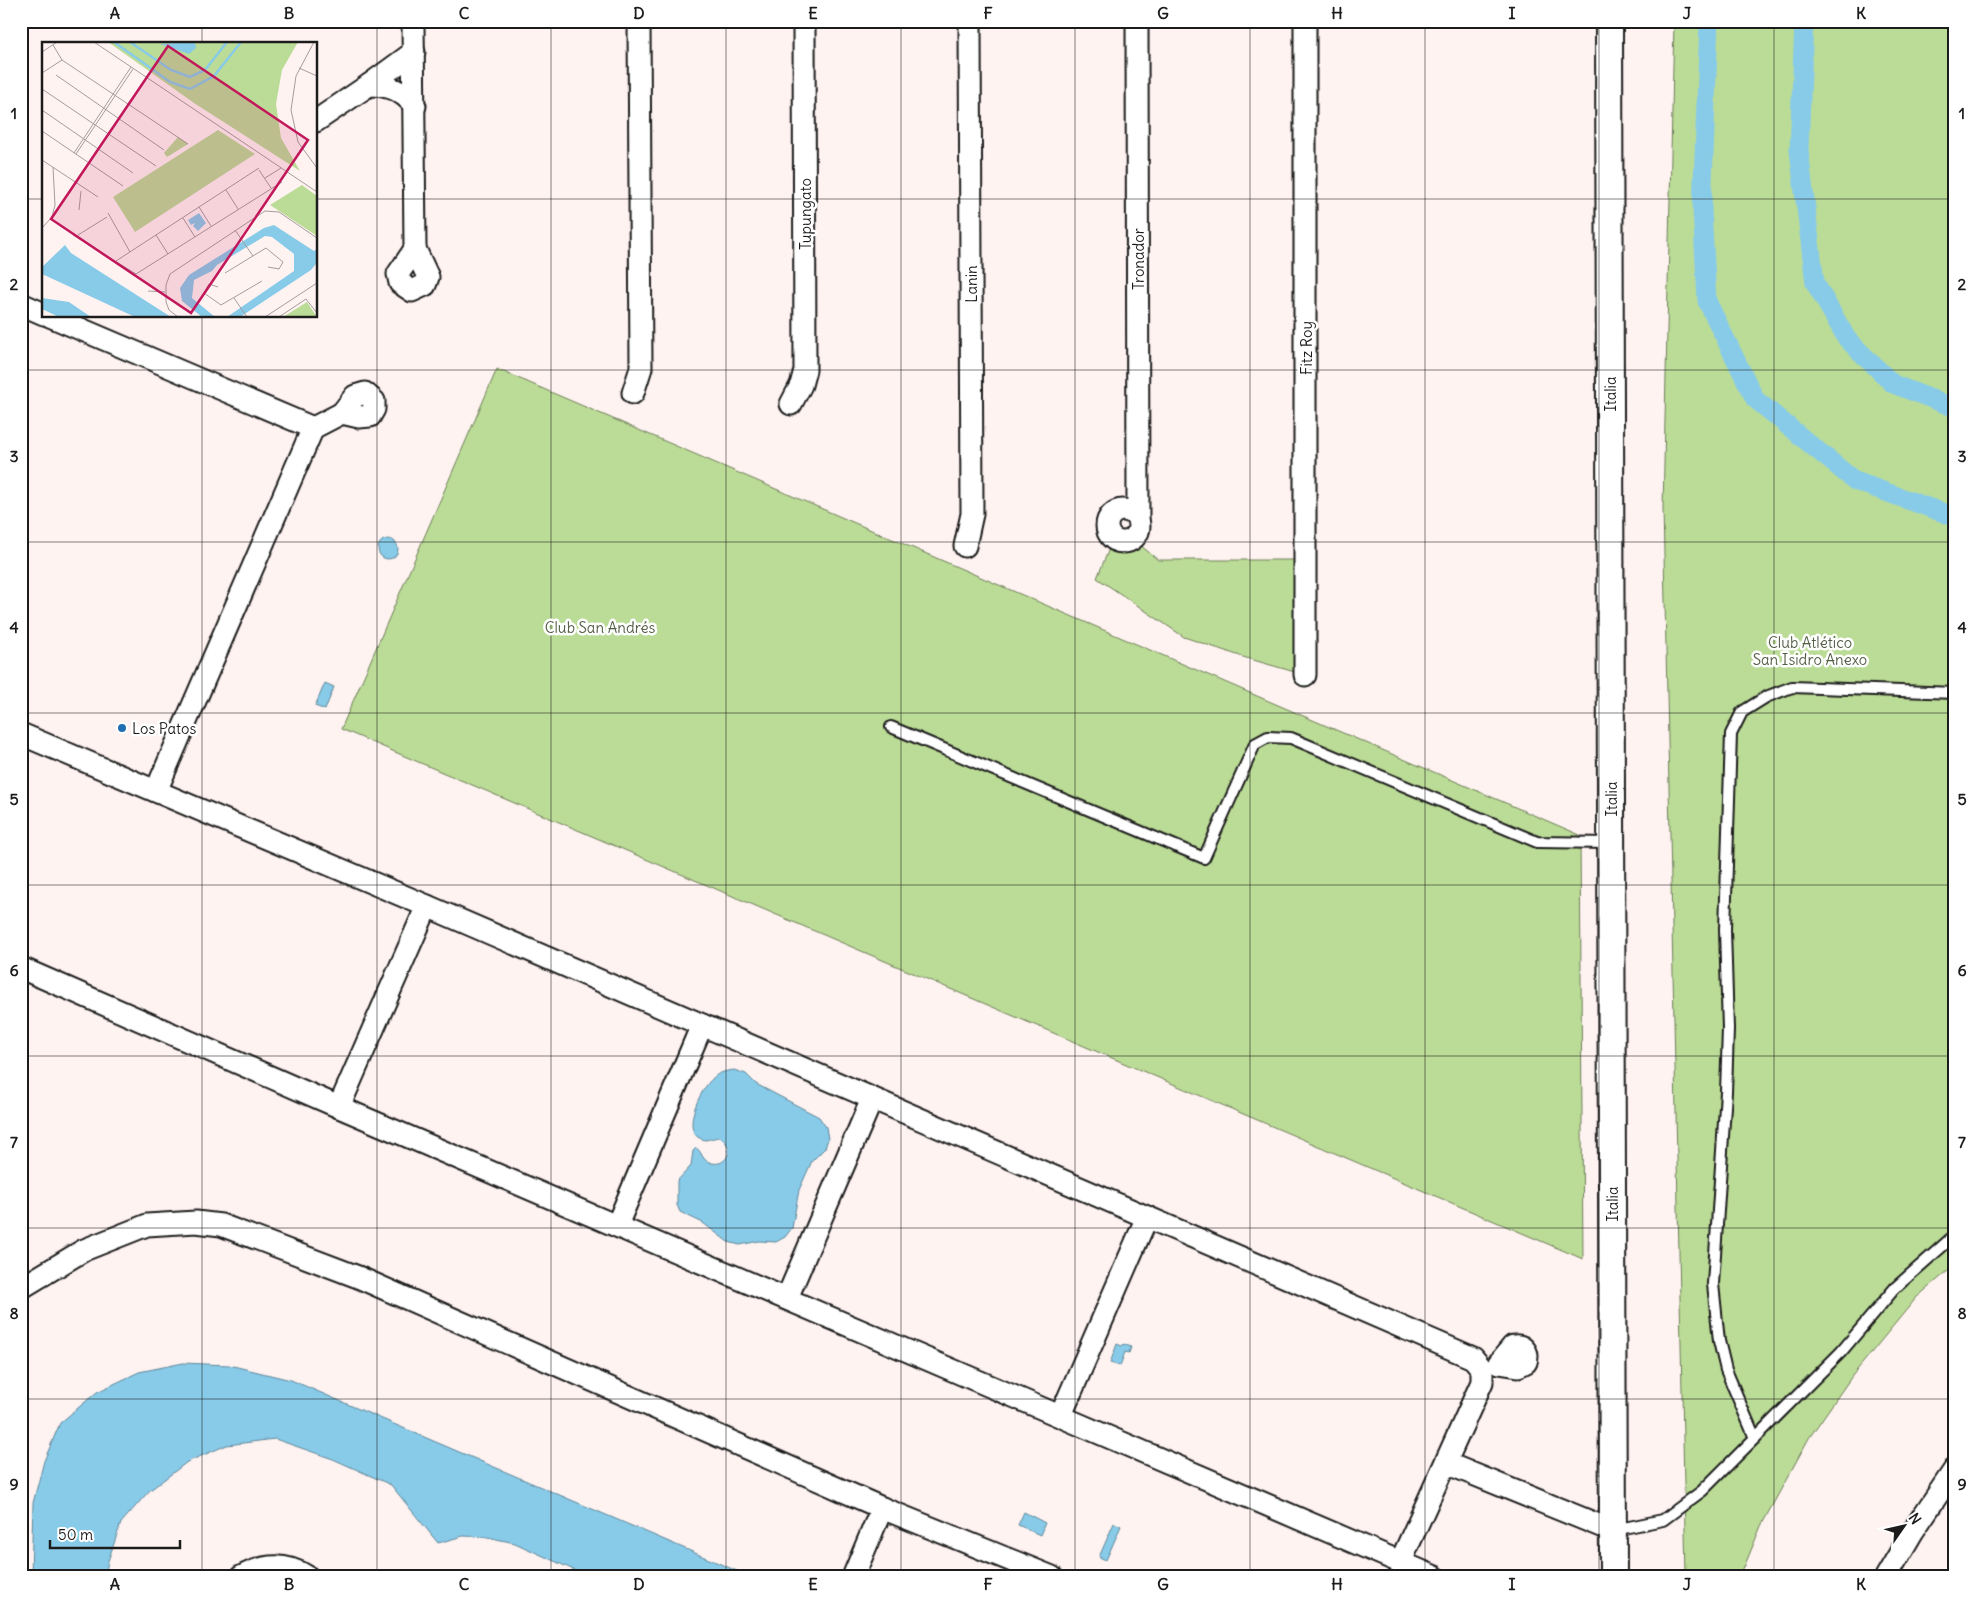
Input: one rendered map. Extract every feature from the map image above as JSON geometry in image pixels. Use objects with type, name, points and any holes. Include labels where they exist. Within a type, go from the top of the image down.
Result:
[{"type":"street","points":[[414,21],[416,249]]},
{"type":"street","points":[[633,393],[641,368],[639,21]]},
{"type":"street","name":"Tupungato","points":[[791,404],[801,385],[805,370],[804,21]]},
{"type":"street","name":"Lanin","points":[[965,546],[972,514],[970,21]]},
{"type":"street","name":"Tronador","points":[[1129,515],[1131,505],[1138,496],[1137,21]]},
{"type":"street","name":"Fitz Roy","points":[[1305,21],[1305,675]]},
{"type":"street","name":"Italia","points":[[1609,21],[1613,1577]]},
{"type":"street","points":[[318,120],[414,52]]},
{"type":"street","points":[[369,85],[386,85],[398,90],[408,97],[415,106]]},
{"type":"street","points":[[21,304],[42,313]]},
{"type":"street","points":[[55,318],[313,428]]},
{"type":"street","points":[[156,791],[313,428],[342,413]]},
{"type":"street","points":[[21,734],[427,906],[1491,1366],[1400,1562]]},
{"type":"street","points":[[338,1107],[427,906]]},
{"type":"street","points":[[21,968],[338,1107],[1061,1415],[1435,1577]]},
{"type":"street","points":[[617,1226],[702,1025]]},
{"type":"street","points":[[787,1298],[872,1099]]},
{"type":"street","points":[[1061,1415],[1147,1217]]},
{"type":"street","points":[[24,1279],[84,1250],[147,1225],[187,1222],[221,1225],[358,1277],[882,1508],[1052,1577]]},
{"type":"street","points":[[1446,1463],[1613,1531]]},
{"type":"street","points":[[1886,1577],[1913,1531],[1955,1469]]},
{"type":"street","points":[[854,1577],[882,1508]]},
{"type":"street","points":[[241,1577],[260,1568],[274,1566],[288,1567],[308,1577]]},
{"type":"lane","points":[[1756,1438],[1726,1370],[1719,1341],[1713,1284],[1726,1092],[1725,930],[1732,734],[1742,712],[1766,696],[1792,688],[1955,693]]},
{"type":"lane","points":[[891,727],[1204,858],[1255,744],[1268,737],[1291,738],[1537,842],[1611,843]]},
{"type":"lane","points":[[1613,1531],[1663,1520],[1702,1492],[1841,1352],[1895,1288],[1955,1235]]},
{"type":"green space","name":"Club Atlético San Isidro Anexo","points":[[1674,21],[1955,21],[1955,1265],[1917,1297],[1852,1376],[1809,1438],[1761,1526],[1740,1577],[1686,1577],[1663,508]]},
{"type":"green space","name":"Club San Andrés","points":[[497,369],[1580,835],[1583,1259],[341,729]]},
{"type":"green space","points":[[1113,539],[1123,542],[1133,539],[1158,560],[1306,560],[1305,675],[1184,637],[1097,578]]},
{"type":"water","points":[[388,539],[395,542],[398,549],[395,556],[388,559],[381,556],[378,549],[381,542]]},
{"type":"water","points":[[325,683],[334,687],[325,710],[315,706]]},
{"type":"water","points":[[734,1070],[746,1074],[756,1084],[819,1117],[826,1127],[828,1139],[825,1148],[812,1161],[799,1190],[792,1228],[785,1237],[776,1242],[759,1241],[740,1245],[728,1242],[703,1223],[680,1212],[677,1205],[677,1181],[691,1166],[693,1151],[696,1148],[704,1159],[709,1162],[720,1163],[727,1156],[728,1147],[720,1137],[705,1140],[697,1136],[693,1130],[692,1121],[698,1101],[708,1083],[718,1074]]},
{"type":"water","points":[[1117,1344],[1131,1347],[1129,1353],[1125,1352],[1120,1366],[1110,1363]]},
{"type":"water","points":[[183,1363],[229,1365],[291,1380],[751,1577],[589,1577],[515,1543],[487,1537],[463,1536],[438,1543],[391,1485],[333,1459],[275,1439],[227,1445],[187,1462],[149,1491],[121,1523],[108,1561],[105,1577],[31,1577],[33,1503],[44,1461],[60,1423],[97,1392],[139,1372]]},
{"type":"water","points":[[1024,1512],[1045,1523],[1040,1535],[1018,1525]]},
{"type":"water","points":[[1114,1523],[1121,1526],[1106,1560],[1099,1557]]},
{"type":"waterway","points":[[1709,21],[1702,209],[1707,301],[1755,399],[1855,481],[1955,517]]},
{"type":"waterway","points":[[1804,21],[1799,150],[1815,283],[1847,339],[1893,384],[1955,408]]},
{"type":"place","name":"Los Patos","points":[[122,728]]}]
